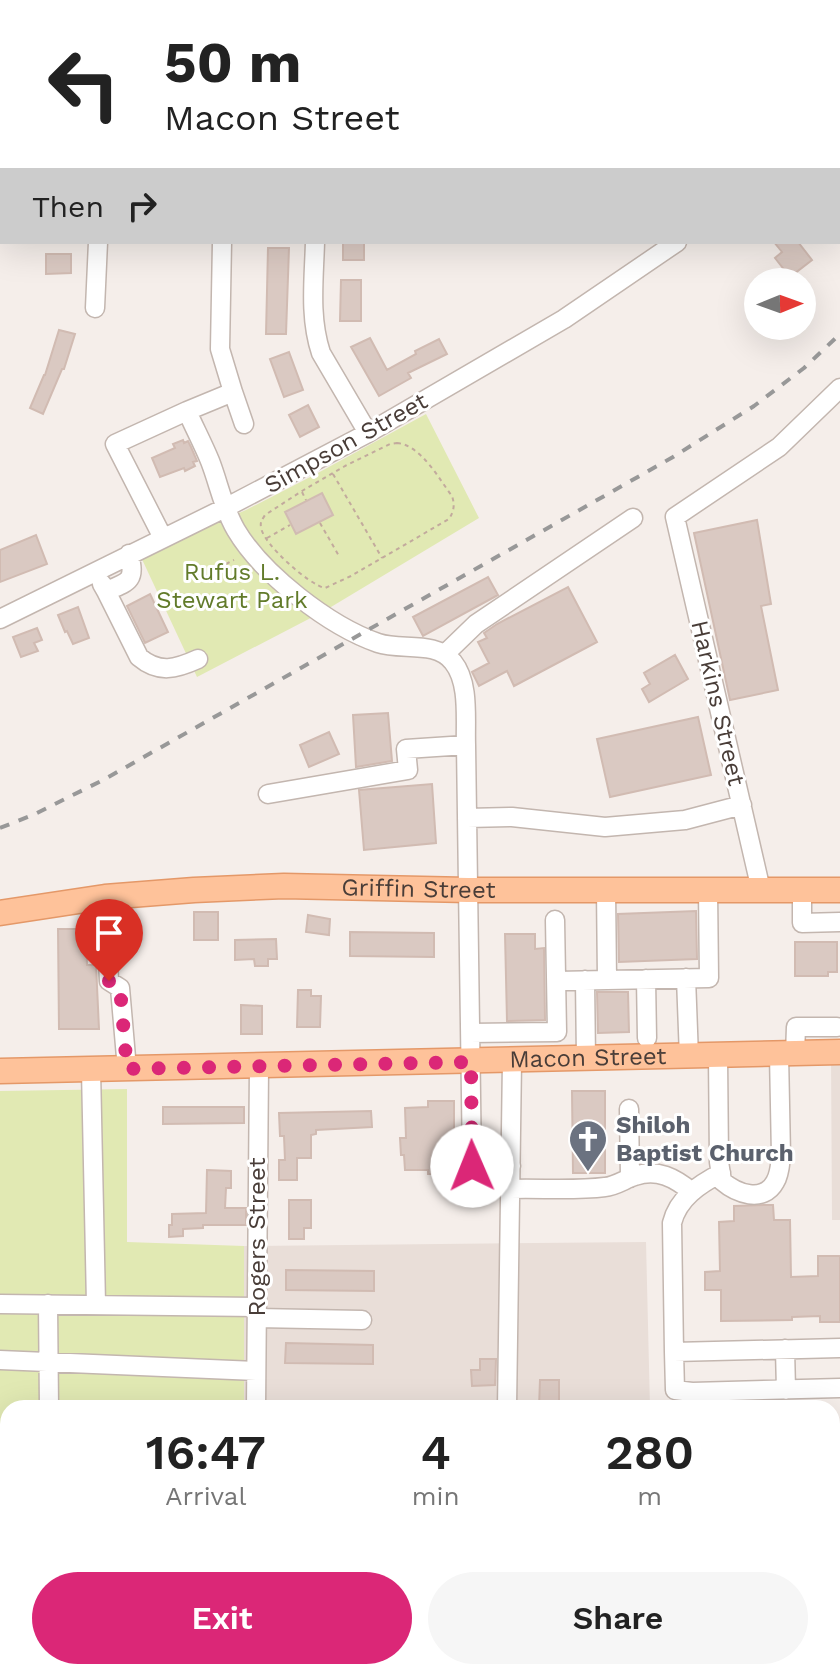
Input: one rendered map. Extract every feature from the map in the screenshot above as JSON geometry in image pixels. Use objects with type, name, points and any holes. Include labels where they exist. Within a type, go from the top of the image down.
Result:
[{"type":"main road","name":"Griffin Street","points":[[0,913],[105,897],[284,886],[468,890],[840,890]]},
{"type":"main road","name":"Macon Street","points":[[0,1071],[836,1052]]},
{"type":"street","points":[[95,308],[98,244]]},
{"type":"street","points":[[222,244],[220,349],[244,424]]},
{"type":"street","points":[[315,244],[313,319],[318,343],[368,433]]},
{"type":"street","name":"Simpson Street","points":[[0,619],[225,508],[368,433],[564,319],[674,244]]},
{"type":"street","name":"Harkins Street","points":[[761,890],[675,517],[779,447],[840,388]]},
{"type":"street","points":[[163,538],[115,444],[233,392]]},
{"type":"street","points":[[187,411],[236,530],[272,573],[325,616],[381,644],[427,649],[445,654],[454,662],[464,697],[466,745],[472,1166],[511,1166]]},
{"type":"street","points":[[445,654],[476,624],[633,518]]},
{"type":"street","points":[[106,591],[128,582],[132,575],[129,554]]},
{"type":"street","points":[[96,570],[139,657],[166,670],[198,659]]},
{"type":"street","points":[[268,794],[408,770],[406,749],[466,745]]},
{"type":"street","points":[[467,818],[512,817],[605,827],[685,820],[742,805]]},
{"type":"street","points":[[606,890],[607,980]]},
{"type":"street","points":[[557,981],[709,978],[708,890]]},
{"type":"street","points":[[802,890],[802,923],[840,922]]},
{"type":"street","points":[[105,897],[109,981],[120,988],[127,1069]]},
{"type":"street","points":[[555,920],[560,1060]]},
{"type":"street","points":[[686,978],[689,1057]]},
{"type":"street","points":[[646,979],[647,1038]]},
{"type":"street","points":[[585,980],[586,1059]]},
{"type":"street","points":[[836,1052],[840,1006]]},
{"type":"street","points":[[718,1056],[722,1181],[737,1192],[766,1192],[776,1181],[781,1156],[787,1054],[796,1027],[837,1027]]},
{"type":"street","points":[[470,1033],[557,1032]]},
{"type":"street","points":[[507,1400],[512,1061]]},
{"type":"street","name":"Rogers Street","points":[[256,1400],[259,1067]]},
{"type":"street","points":[[91,1070],[96,1304]]},
{"type":"street","points":[[629,1109],[630,1178]]},
{"type":"street","points":[[721,1173],[701,1183],[678,1206],[672,1223],[675,1390],[840,1388]]},
{"type":"street","points":[[511,1189],[610,1187],[647,1174],[670,1176],[692,1192]]},
{"type":"street","points":[[0,1304],[96,1304],[362,1320]]},
{"type":"street","points":[[48,1304],[49,1400]]},
{"type":"street","points":[[674,1352],[840,1348]]},
{"type":"street","points":[[785,1349],[786,1390]]},
{"type":"street","points":[[0,1360],[256,1371]]},
{"type":"path","points":[[390,444],[405,444],[419,453],[452,496],[454,507],[449,519],[351,576],[320,588],[303,577],[266,538],[261,527],[265,515],[302,491],[390,444]]},
{"type":"path","points":[[333,473],[382,558]]},
{"type":"path","points":[[302,491],[306,500]]},
{"type":"path","points":[[320,523],[339,556]]},
{"type":"path","points":[[266,538],[290,525]]},
{"type":"path","points":[[226,564],[234,560]]},
{"type":"shaded area","points":[[831,1056],[840,1056],[840,1220],[832,1220]]},
{"type":"shaded area","points":[[646,1242],[650,1400],[244,1400],[244,1246]]},
{"type":"green space","name":"Rufus L. Stewart Park","points":[[426,414],[479,518],[326,610],[197,677],[140,555],[246,510]]},
{"type":"green space","points":[[127,1089],[127,1242],[244,1246],[244,1400],[0,1400],[0,1091]]},
{"type":"building","points":[[343,244],[364,244],[364,260],[343,260]]},
{"type":"building","points":[[776,244],[800,244],[812,260],[802,268],[783,268],[775,258],[782,252]]},
{"type":"building","points":[[268,248],[289,248],[286,334],[266,334]]},
{"type":"building","points":[[46,254],[71,254],[71,273],[46,274]]},
{"type":"building","points":[[341,280],[361,280],[361,321],[340,321]]},
{"type":"building","points":[[59,330],[75,334],[64,369],[43,414],[30,408],[45,375]]},
{"type":"building","points":[[370,338],[387,370],[439,339],[447,354],[408,373],[411,378],[379,396],[351,347]]},
{"type":"building","points":[[289,352],[303,390],[284,397],[270,359]]},
{"type":"building","points":[[308,405],[319,427],[300,437],[289,415]]},
{"type":"building","points":[[183,440],[184,443],[188,441],[191,447],[197,461],[193,462],[195,466],[160,477],[152,458],[175,448],[173,444]]},
{"type":"building","points":[[322,493],[333,515],[296,534],[285,512]]},
{"type":"building","points":[[757,520],[771,604],[761,606],[778,690],[730,700],[694,533]]},
{"type":"building","points":[[36,535],[47,564],[0,582],[0,550]]},
{"type":"building","points":[[488,577],[498,595],[423,636],[413,617]]},
{"type":"building","points":[[568,587],[597,642],[514,686],[507,671],[479,686],[472,672],[489,663],[478,642],[487,638],[484,633]]},
{"type":"building","points":[[150,594],[168,632],[145,643],[127,606]]},
{"type":"building","points":[[78,607],[89,638],[73,644],[58,615]]},
{"type":"building","points":[[37,628],[42,640],[34,643],[38,651],[21,657],[13,637]]},
{"type":"building","points":[[675,655],[688,679],[649,702],[642,689],[650,684],[644,673]]},
{"type":"building","points":[[388,713],[392,761],[356,767],[353,715]]},
{"type":"building","points":[[698,717],[711,775],[610,797],[597,739]]},
{"type":"building","points":[[329,732],[339,754],[309,767],[300,745]]},
{"type":"building","points":[[432,784],[436,843],[364,850],[359,790]]},
{"type":"building","points":[[696,911],[697,959],[619,962],[618,914]]},
{"type":"building","points":[[194,912],[218,912],[218,940],[194,940]]},
{"type":"building","points":[[308,915],[330,919],[329,935],[306,932]]},
{"type":"building","points":[[58,929],[86,929],[87,965],[96,965],[99,1029],[59,1029]]},
{"type":"building","points":[[350,932],[434,933],[434,957],[350,956]]},
{"type":"building","points":[[505,934],[535,934],[535,949],[544,948],[545,1020],[507,1021]]},
{"type":"building","points":[[276,939],[277,959],[268,959],[268,966],[255,966],[254,959],[235,960],[235,940]]},
{"type":"building","points":[[795,942],[837,942],[837,972],[828,972],[828,976],[795,976]]},
{"type":"building","points":[[298,990],[311,990],[311,996],[321,996],[320,1027],[297,1027]]},
{"type":"building","points":[[597,992],[628,992],[629,1032],[598,1033]]},
{"type":"building","points":[[241,1005],[262,1006],[262,1034],[241,1034]]},
{"type":"building","points":[[572,1091],[605,1091],[605,1173],[573,1173]]},
{"type":"building","points":[[428,1101],[454,1101],[454,1174],[405,1170],[400,1138],[406,1138],[405,1108],[428,1107]]},
{"type":"building","points":[[163,1107],[244,1107],[244,1123],[163,1124]]},
{"type":"building","points":[[371,1111],[372,1127],[316,1130],[316,1134],[311,1135],[311,1158],[297,1158],[297,1180],[279,1180],[279,1160],[285,1160],[279,1113]]},
{"type":"building","points":[[207,1170],[231,1171],[231,1188],[226,1188],[225,1208],[246,1208],[246,1225],[203,1225],[203,1228],[183,1229],[183,1236],[169,1237],[172,1214],[206,1213]]},
{"type":"building","points":[[289,1200],[311,1200],[311,1228],[304,1228],[304,1239],[289,1239]]},
{"type":"building","points":[[773,1205],[774,1220],[790,1220],[791,1277],[818,1276],[818,1256],[840,1256],[840,1322],[820,1322],[820,1316],[792,1317],[792,1320],[721,1321],[721,1290],[705,1290],[705,1272],[720,1271],[719,1222],[734,1221],[734,1206]]},
{"type":"building","points":[[286,1270],[374,1271],[374,1291],[286,1290]]},
{"type":"building","points":[[286,1343],[373,1345],[373,1364],[285,1363]]},
{"type":"building","points":[[480,1359],[496,1359],[495,1385],[472,1386],[471,1370],[480,1370]]},
{"type":"building","points":[[540,1380],[559,1380],[559,1400],[539,1400]]},
{"type":"railway","points":[[0,828],[105,779],[673,457],[754,406],[804,368],[840,334]]},
{"type":"place","name":"Shiloh Baptist Church","points":[[588,1173]]},
{"type":"route","points":[[109,981],[120,988],[127,1069],[471,1062],[472,1166]]}]
